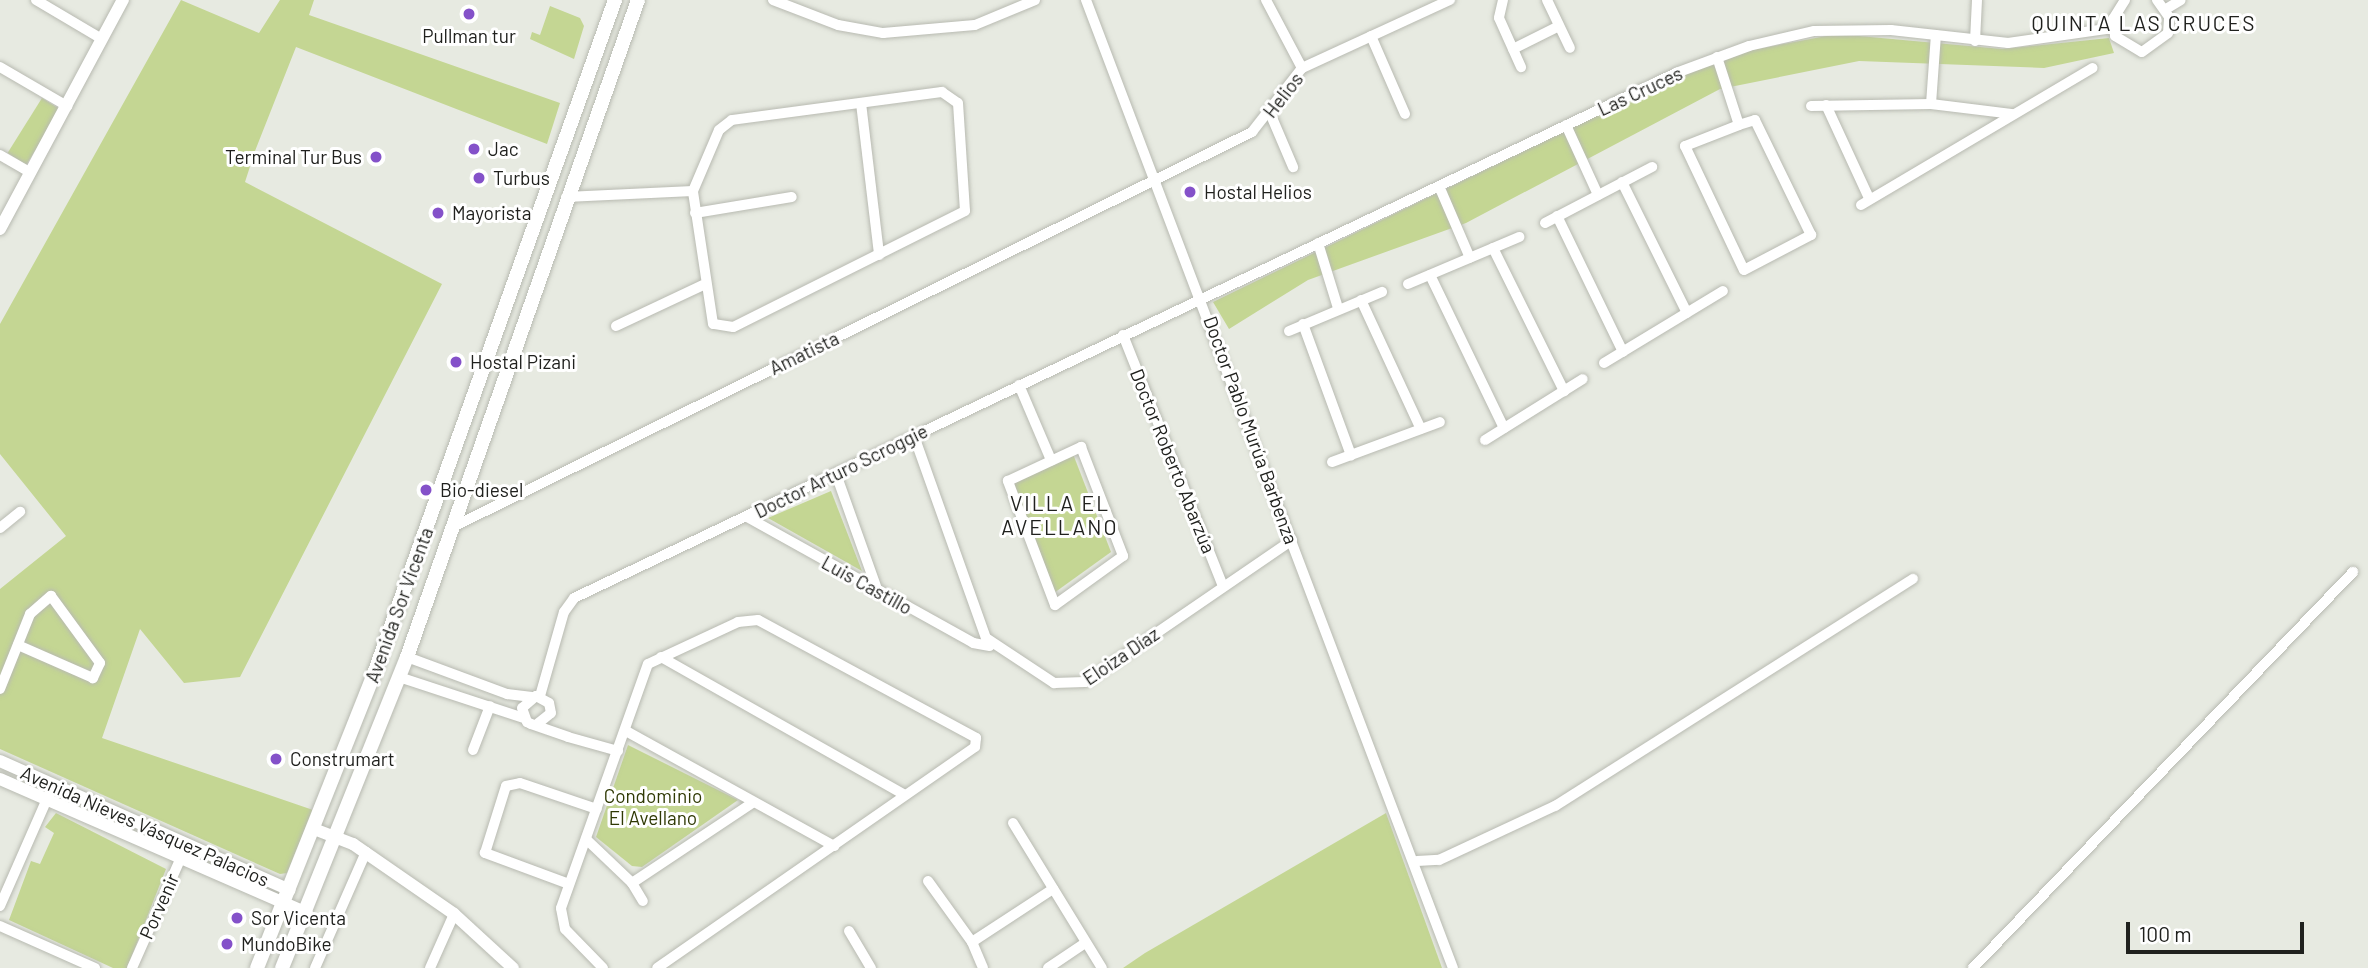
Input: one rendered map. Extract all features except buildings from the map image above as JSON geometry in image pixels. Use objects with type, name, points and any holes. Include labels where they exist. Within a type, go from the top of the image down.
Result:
[{"type":"main road","name":"Avenida Sor Vicenta","points":[[257,968],[288,896],[386,640],[615,0]]},
{"type":"main road","name":"Avenida Sor Vicenta","points":[[282,968],[338,837],[407,657],[573,177],[638,0]]},
{"type":"main road","points":[[559,155],[573,177]]},
{"type":"main road","points":[[457,445],[468,482]]},
{"type":"main road","points":[[386,640],[399,677]]},
{"type":"main road","points":[[288,896],[307,913]]},
{"type":"street","points":[[36,0],[102,39]]},
{"type":"street","points":[[0,229],[123,0]]},
{"type":"street","points":[[773,0],[838,25],[883,33],[983,23],[1035,0]]},
{"type":"street","name":"Doctor Pablo Murúa Barbenza","points":[[1086,0],[1156,175],[1292,540],[1418,860],[1453,968]]},
{"type":"street","points":[[1266,0],[1302,68]]},
{"type":"street","name":"Helios","points":[[1156,175],[1252,132],[1270,113],[1302,68],[1450,0]]},
{"type":"street","points":[[1503,0],[1499,18],[1521,67]]},
{"type":"street","points":[[1547,0],[1570,48]]},
{"type":"street","points":[[1975,41],[1977,0]]},
{"type":"street","points":[[2125,0],[2113,28],[2126,48],[2151,50],[2168,33],[2166,9],[2157,0]]},
{"type":"street","points":[[2166,9],[2181,0]]},
{"type":"street","points":[[1513,49],[1559,26]]},
{"type":"street","name":"Las Cruces","points":[[1201,296],[1717,57],[1814,31],[1936,35],[1975,41],[2054,40],[2113,28]]},
{"type":"street","points":[[1931,104],[1936,35]]},
{"type":"street","points":[[1371,36],[1405,114]]},
{"type":"street","points":[[1717,57],[1739,125]]},
{"type":"street","points":[[0,67],[67,106]]},
{"type":"street","points":[[1826,105],[1865,202],[2092,68]]},
{"type":"street","points":[[942,92],[958,103],[967,203],[958,217],[729,328],[711,321],[693,191],[709,147],[732,120],[861,103],[942,92]]},
{"type":"street","points":[[861,103],[879,255]]},
{"type":"street","points":[[1811,106],[1931,104],[2013,114]]},
{"type":"street","points":[[1270,113],[1293,167]]},
{"type":"street","points":[[1755,121],[1811,235],[1744,270],[1685,146],[1739,125],[1755,121]]},
{"type":"street","points":[[1566,125],[1598,195]]},
{"type":"street","points":[[0,155],[30,172]]},
{"type":"street","points":[[1545,223],[1652,167]]},
{"type":"street","name":"Amatista","points":[[451,528],[1156,175]]},
{"type":"street","points":[[1622,182],[1687,313]]},
{"type":"street","points":[[1439,186],[1470,258]]},
{"type":"street","points":[[566,197],[693,191]]},
{"type":"street","points":[[695,213],[792,197]]},
{"type":"street","points":[[1557,216],[1623,352]]},
{"type":"street","points":[[1408,284],[1519,237]]},
{"type":"street","points":[[1318,243],[1339,308]]},
{"type":"street","points":[[1493,248],[1564,391]]},
{"type":"street","points":[[1430,275],[1504,428]]},
{"type":"street","points":[[616,326],[704,285]]},
{"type":"street","points":[[1604,363],[1723,291]]},
{"type":"street","points":[[1289,331],[1382,292]]},
{"type":"street","name":"Doctor Arturo Scroggie","points":[[524,718],[524,703],[536,696],[571,601],[1201,296]]},
{"type":"street","points":[[1361,300],[1421,429]]},
{"type":"street","points":[[1303,324],[1351,455]]},
{"type":"street","name":"Doctor Roberto Abarzúa","points":[[1124,335],[1223,586]]},
{"type":"street","points":[[1485,439],[1583,379]]},
{"type":"street","points":[[1019,385],[1051,460]]},
{"type":"street","points":[[1332,463],[1440,422]]},
{"type":"street","points":[[914,436],[990,646]]},
{"type":"street","points":[[1081,447],[1123,556],[1055,605],[1008,481],[1051,460],[1081,447]]},
{"type":"street","points":[[836,474],[878,592]]},
{"type":"street","points":[[1,525],[20,512]]},
{"type":"street","name":"Luis Castillo","points":[[747,517],[973,643],[990,646]]},
{"type":"street","name":"Eloiza Díaz","points":[[990,646],[1054,683],[1074,687],[1292,540]]},
{"type":"street","points":[[1973,968],[2353,572]]},
{"type":"street","points":[[1418,860],[1439,860],[1555,806],[1913,579]]},
{"type":"street","points":[[0,689],[30,614],[51,596],[96,652],[93,678],[18,645]]},
{"type":"street","points":[[603,968],[560,919],[569,884],[626,731],[640,674],[661,657],[738,622],[758,620],[976,738],[975,747],[657,968]]},
{"type":"street","points":[[407,657],[507,695],[536,696],[568,737]]},
{"type":"street","points":[[661,657],[905,795]]},
{"type":"street","points":[[399,677],[524,718],[568,737],[618,751]]},
{"type":"street","points":[[473,750],[490,706]]},
{"type":"street","points":[[536,725],[551,713]]},
{"type":"street","points":[[626,731],[834,846]]},
{"type":"street","name":"Avenida Nieves Vásquez Palacios","points":[[0,761],[187,844],[288,896]]},
{"type":"street","name":"Avenida Nieves Vásquez Palacios","points":[[0,779],[181,857],[288,896]]},
{"type":"street","points":[[569,884],[485,853],[506,786],[520,783],[597,809]]},
{"type":"street","points":[[0,906],[53,785]]},
{"type":"street","points":[[632,883],[754,802]]},
{"type":"street","points":[[1013,823],[1102,968]]},
{"type":"street","points":[[314,829],[338,837],[366,852],[454,914],[513,968]]},
{"type":"street","points":[[586,839],[632,883],[643,901]]},
{"type":"street","name":"Porvenir","points":[[132,968],[187,844]]},
{"type":"street","points":[[315,968],[366,852]]},
{"type":"street","points":[[928,881],[972,942],[984,968]]},
{"type":"street","points":[[972,942],[1053,889]]},
{"type":"street","points":[[430,968],[454,914]]},
{"type":"street","points":[[0,926],[95,968]]},
{"type":"street","points":[[849,931],[871,968]]},
{"type":"street","points":[[1048,968],[1085,943]]},
{"type":"green space","points":[[181,0],[259,33],[280,0],[314,0],[309,15],[560,103],[547,144],[296,47],[255,151],[245,182],[442,284],[240,677],[184,683],[140,629],[102,738],[313,810],[287,873],[280,874],[0,749],[0,589],[66,536],[0,454],[0,324]]},
{"type":"green space","points":[[550,6],[580,18],[584,26],[574,59],[530,39],[532,32],[540,35]]},
{"type":"green space","points":[[1837,34],[2002,49],[2109,38],[2114,53],[2044,68],[1859,61],[1720,89],[1466,223],[1308,280],[1229,329],[1213,302],[1656,87],[1741,52]]},
{"type":"green space","points":[[42,98],[61,110],[26,165],[8,153]]},
{"type":"green space","points":[[1073,454],[1111,552],[1054,593],[1012,482]]},
{"type":"green space","points":[[831,491],[862,571],[768,518]]},
{"type":"green space","name":"Condominio El Avellano","points":[[628,745],[738,800],[642,867],[632,866],[596,837]]},
{"type":"green space","points":[[56,813],[166,869],[127,968],[113,968],[9,920],[31,861],[40,864],[54,833],[45,827]]},
{"type":"green space","points":[[1386,813],[1442,968],[1123,968],[1145,953]]},
{"type":"place","name":"Pullman tur","points":[[469,14]]},
{"type":"place","name":"Jac","points":[[474,149]]},
{"type":"place","name":"Terminal Tur Bus","points":[[376,157]]},
{"type":"place","name":"Turbus","points":[[479,178]]},
{"type":"place","name":"Hostal Helios","points":[[1190,192]]},
{"type":"place","name":"Mayorista","points":[[438,213]]},
{"type":"place","name":"Hostal Pizani","points":[[456,362]]},
{"type":"place","name":"Bio-diesel","points":[[426,490]]},
{"type":"place","name":"Construmart","points":[[276,759]]},
{"type":"place","name":"Sor Vicenta","points":[[237,918]]},
{"type":"place","name":"MundoBike","points":[[227,944]]},
{"type":"district","name":"QUINTA LAS CRUCES","points":[[2144,23]]},
{"type":"district","name":"VILLA EL AVELLANO","points":[[1060,515]]}]
